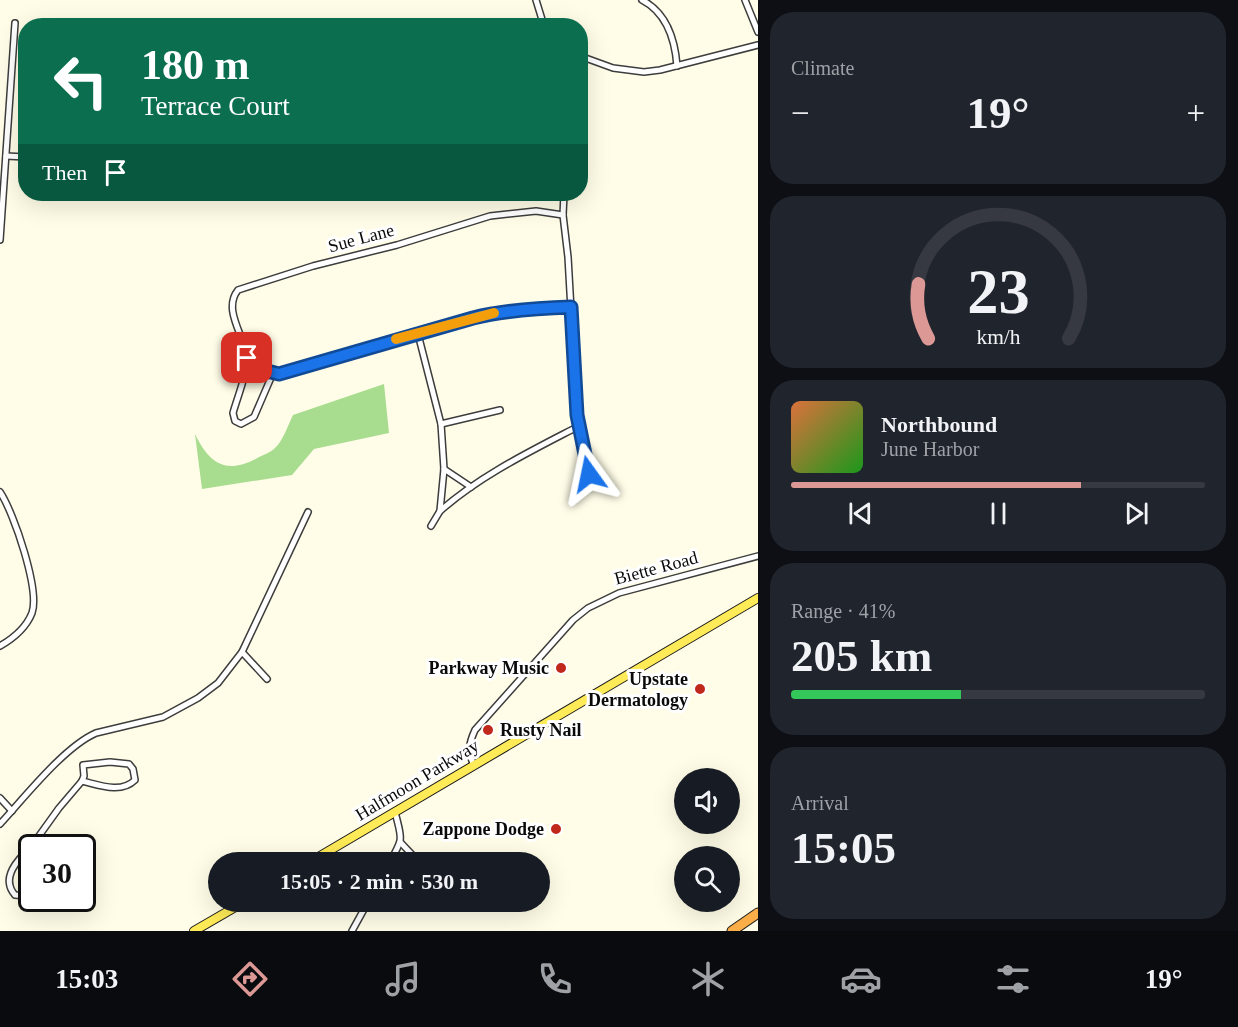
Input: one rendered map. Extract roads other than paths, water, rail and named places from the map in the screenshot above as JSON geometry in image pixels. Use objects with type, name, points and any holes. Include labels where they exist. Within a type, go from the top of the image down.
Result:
[{"type":"highway","points":[[732,931],[758,913]]},
{"type":"main road","name":"Halfmoon Parkway","points":[[327,852],[758,598]]},
{"type":"main road","points":[[194,931],[226,912]]},
{"type":"street","points":[[536,0],[542,18]]},
{"type":"street","points":[[642,0],[662,14],[675,46],[677,66]]},
{"type":"street","points":[[745,0],[758,32]]},
{"type":"street","points":[[0,240],[7,110],[15,23]]},
{"type":"street","points":[[588,59],[613,68],[635,72],[660,70],[758,45]]},
{"type":"street","points":[[0,108],[7,110]]},
{"type":"street","points":[[6,156],[18,157]]},
{"type":"street","points":[[563,201],[562,215],[568,257],[579,426],[589,474]]},
{"type":"street","name":"Sue Lane","points":[[247,358],[232,309],[235,294],[243,288],[490,216],[536,211],[562,215]]},
{"type":"street","points":[[273,374],[254,417],[241,424],[236,421],[233,413],[247,358],[273,374],[288,372],[473,318],[504,311],[571,307]]},
{"type":"street","points":[[418,334],[441,424],[444,469],[440,511]]},
{"type":"street","points":[[441,424],[500,410]]},
{"type":"street","points":[[431,526],[440,511],[471,487],[512,461],[579,426]]},
{"type":"street","points":[[444,469],[471,487]]},
{"type":"street","points":[[0,492],[9,508],[25,558],[34,600],[26,624],[12,639],[0,646]]},
{"type":"street","points":[[0,824],[67,753],[85,738],[96,733],[163,717],[182,708],[218,683],[242,652],[308,512]]},
{"type":"street","name":"Biette Road","points":[[474,765],[469,754],[469,747],[475,730],[573,620],[588,608],[622,591],[758,556]]},
{"type":"street","points":[[242,652],[267,679]]},
{"type":"street","points":[[40,834],[82,781],[83,765],[110,762],[129,764],[135,775],[135,780],[121,788],[82,781]]},
{"type":"street","points":[[0,798],[12,811]]},
{"type":"street","points":[[395,812],[401,828],[401,843],[396,852]]},
{"type":"street","points":[[401,843],[410,852]]},
{"type":"street","points":[[18,860],[9,877],[10,886],[15,895],[18,895]]},
{"type":"street","points":[[352,931],[362,912]]},
{"type":"place","name":"Parkway Music","points":[[561,668]]},
{"type":"place","name":"Upstate Dermatology","points":[[700,689]]},
{"type":"place","name":"Rusty Nail","points":[[488,730]]},
{"type":"place","name":"Zappone Dodge","points":[[556,829]]}]
